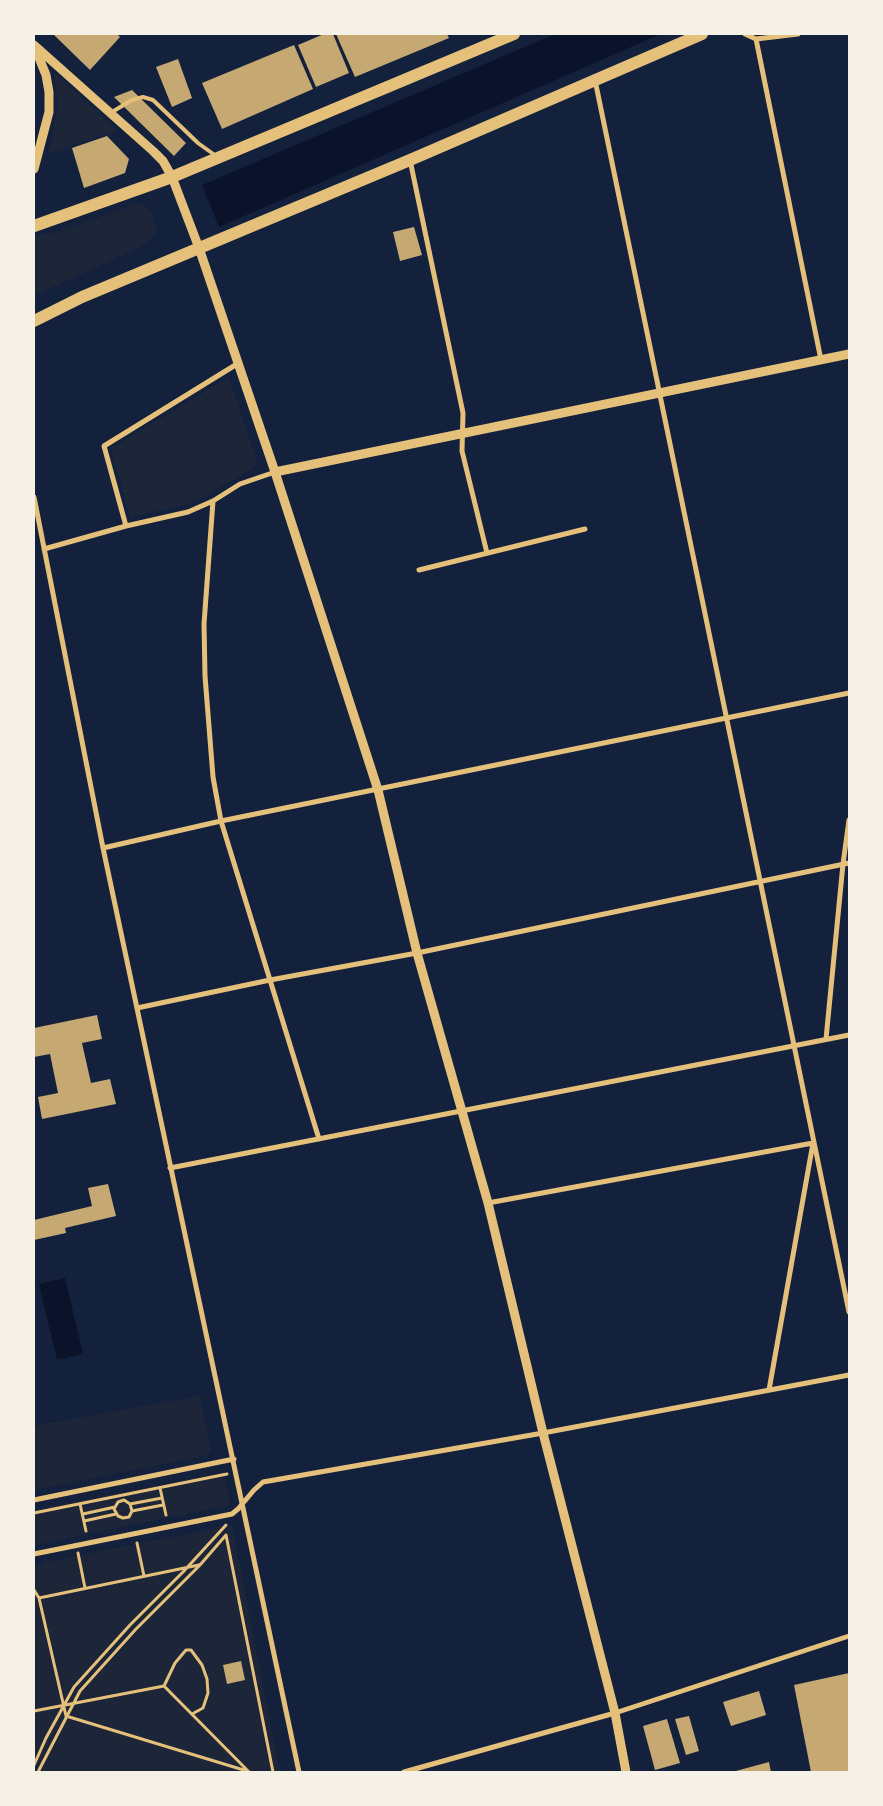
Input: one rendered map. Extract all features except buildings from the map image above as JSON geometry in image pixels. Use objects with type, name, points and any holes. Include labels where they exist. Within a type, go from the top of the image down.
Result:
[{"type":"highway","points":[[34,226],[172,177],[514,34]]},
{"type":"highway","points":[[34,321],[82,298],[410,160],[702,34]]},
{"type":"street","points":[[745,34],[756,39],[798,34]]},
{"type":"street","points":[[756,39],[821,360]]},
{"type":"street","points":[[34,45],[163,161],[172,177],[199,248],[378,790],[417,953],[460,1110],[488,1203],[543,1433],[614,1713],[626,1772]]},
{"type":"street","points":[[34,45],[46,75],[49,92],[49,112],[34,169]]},
{"type":"street","points":[[595,80],[849,1312]]},
{"type":"street","points":[[410,160],[463,413],[462,451],[487,554]]},
{"type":"street","points":[[44,549],[126,526],[188,512],[213,501],[240,484],[274,472],[463,435],[849,354]]},
{"type":"street","points":[[126,526],[104,446],[236,364]]},
{"type":"street","points":[[34,497],[103,848],[299,1772]]},
{"type":"street","points":[[213,501],[204,624],[205,676],[213,777],[220,821],[319,1139]]},
{"type":"street","points":[[419,570],[585,529]]},
{"type":"street","points":[[103,848],[220,821],[849,693]]},
{"type":"street","points":[[826,1040],[849,820]]},
{"type":"street","points":[[137,1008],[270,980],[417,953],[759,880],[849,863]]},
{"type":"street","points":[[170,1168],[849,1035]]},
{"type":"street","points":[[488,1203],[813,1143]]},
{"type":"street","points":[[769,1390],[813,1143]]},
{"type":"street","points":[[34,1554],[232,1514],[263,1482],[543,1433],[849,1375]]},
{"type":"street","points":[[34,1500],[234,1459]]},
{"type":"street","points":[[404,1772],[614,1713],[849,1636]]},
{"type":"lane","points":[[110,113],[132,100],[143,97],[153,100],[198,143],[218,158]]},
{"type":"path","points":[[229,1483],[227,1471],[234,1459]]},
{"type":"path","points":[[34,1513],[227,1474]]},
{"type":"path","points":[[160,1488],[166,1515]]},
{"type":"path","points":[[120,1496],[121,1501]]},
{"type":"path","points":[[130,1504],[162,1498]]},
{"type":"path","points":[[83,1514],[115,1507],[121,1501],[127,1501],[132,1511],[129,1517],[120,1518],[116,1514],[115,1507]]},
{"type":"path","points":[[80,1504],[86,1531]]},
{"type":"path","points":[[132,1511],[164,1505]]},
{"type":"path","points":[[84,1521],[116,1514]]},
{"type":"path","points":[[34,1765],[74,1686],[231,1520],[232,1514]]},
{"type":"path","points":[[125,1518],[126,1523]]},
{"type":"path","points":[[135,1533],[144,1576]]},
{"type":"path","points":[[38,1772],[80,1691],[136,1629],[200,1565],[226,1535],[273,1772]]},
{"type":"path","points":[[77,1545],[85,1588]]},
{"type":"path","points":[[39,1598],[200,1565]]},
{"type":"path","points":[[34,1590],[39,1598],[66,1716]]},
{"type":"path","points":[[164,1686],[175,1663],[186,1650],[191,1650],[202,1665],[207,1679],[208,1693],[203,1708],[192,1714]]},
{"type":"path","points":[[34,1711],[164,1686]]},
{"type":"path","points":[[164,1686],[248,1771]]},
{"type":"path","points":[[66,1716],[248,1771]]},
{"type":"shaded area","points":[[555,34],[661,34],[219,227],[202,185]]},
{"type":"shaded area","points":[[54,72],[118,130],[49,153],[58,104]]},
{"type":"shaded area","points":[[134,204],[144,205],[152,212],[156,231],[152,238],[138,248],[34,296],[34,236],[62,231]]},
{"type":"shaded area","points":[[229,377],[258,465],[206,496],[185,505],[130,517],[111,448]]},
{"type":"shaded area","points":[[65,1278],[83,1354],[57,1360],[39,1284]]},
{"type":"shaded area","points":[[200,1396],[211,1450],[208,1455],[34,1490],[34,1426]]},
{"type":"shaded area","points":[[224,1472],[230,1505],[34,1545],[34,1510]]},
{"type":"shaded area","points":[[232,1525],[280,1772],[34,1772],[34,1568],[45,1562]]}]
